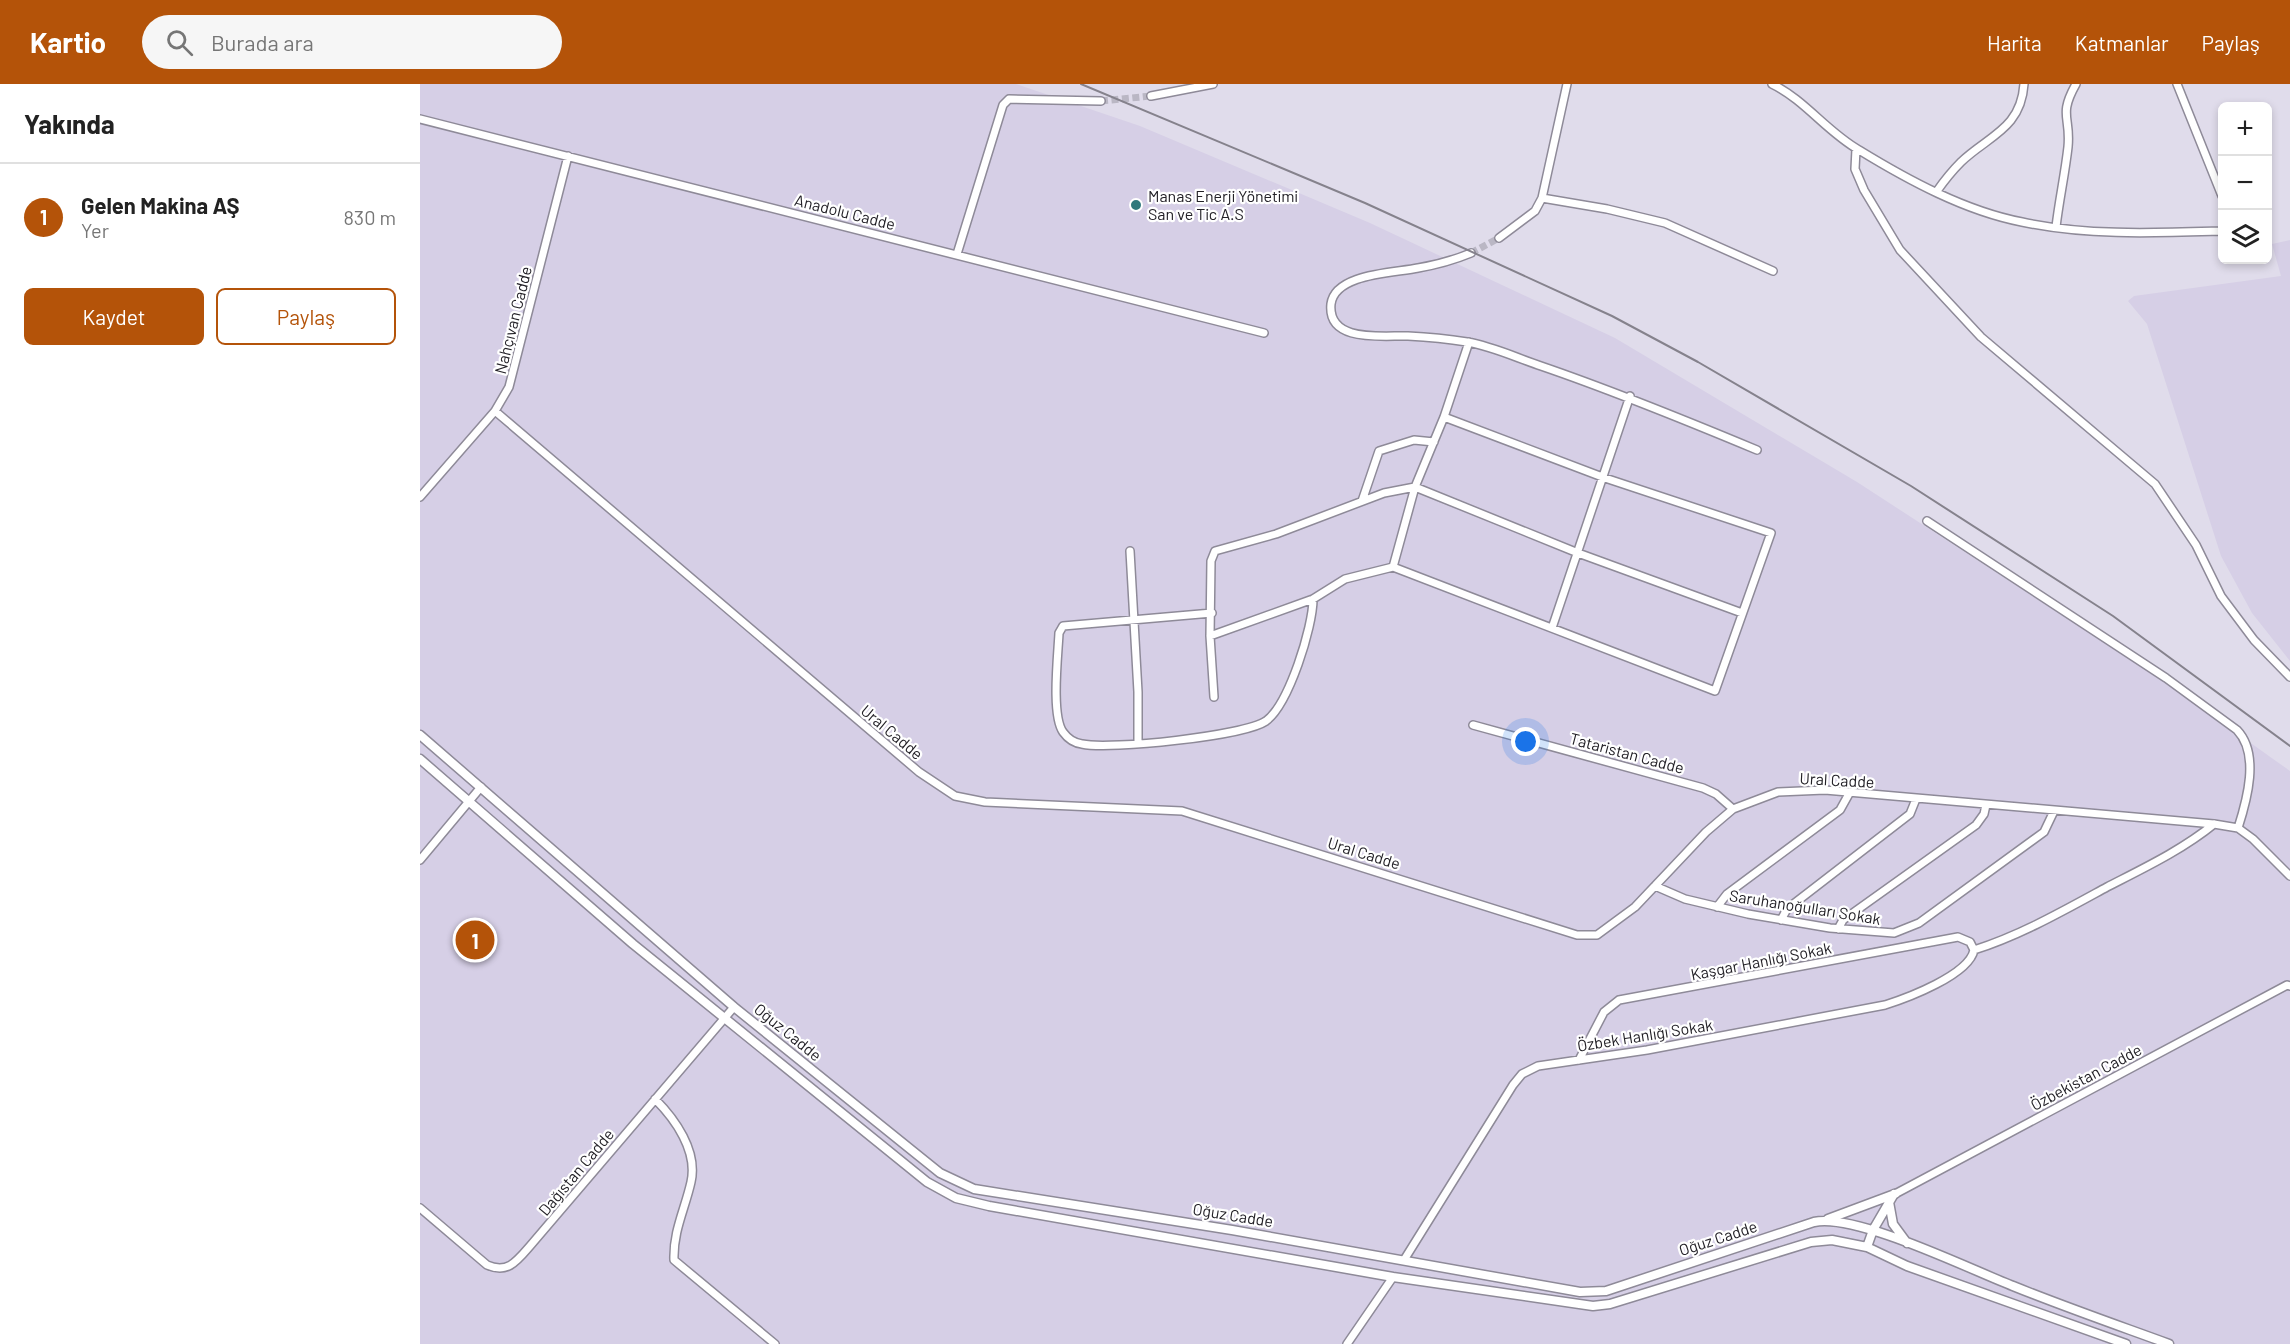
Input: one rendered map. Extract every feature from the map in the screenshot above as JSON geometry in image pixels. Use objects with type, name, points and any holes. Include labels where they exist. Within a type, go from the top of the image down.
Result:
[{"type":"street","points":[[1151,96],[1213,84]]},
{"type":"street","points":[[1500,238],[1535,211],[1542,198],[1567,84]]},
{"type":"street","points":[[1772,84],[1786,91],[1856,149],[1937,191],[1980,210],[2021,222],[2096,232],[2218,231]]},
{"type":"street","points":[[1937,191],[1962,160],[2009,125],[2018,108],[2024,84]]},
{"type":"street","points":[[2056,228],[2068,145],[2064,112],[2066,101],[2076,84]]},
{"type":"street","points":[[2177,84],[2218,184]]},
{"type":"street","points":[[957,254],[1003,105],[1009,99],[1101,101]]},
{"type":"street","name":"Anadolu Cadde","points":[[420,119],[1264,333]]},
{"type":"street","points":[[1856,149],[1855,170],[1864,190],[1900,250],[1981,337],[2155,484],[2196,546],[2221,596],[2254,640],[2290,677]]},
{"type":"street","name":"Nahçıvan Cadde","points":[[420,497],[495,411],[509,387],[568,156]]},
{"type":"street","points":[[1542,198],[1607,208],[1665,223],[1773,271]]},
{"type":"street","points":[[1471,254],[1419,268],[1360,278],[1345,284],[1334,294],[1331,306],[1334,320],[1344,330],[1361,336],[1408,336],[1469,342],[1630,396],[1757,450]]},
{"type":"street","points":[[1393,567],[1415,488],[1444,417],[1469,342]]},
{"type":"street","points":[[1552,628],[1605,478],[1630,396]]},
{"type":"street","name":"Ural Cadde","points":[[495,411],[919,772],[955,796],[994,803],[1134,807],[1182,811],[1577,935],[1597,934],[1635,907],[1706,832],[1733,809],[1778,792],[1825,790],[2238,828]]},
{"type":"street","points":[[1210,636],[1312,599],[1345,579],[1393,567],[1715,691],[1771,533],[1605,478],[1444,417]]},
{"type":"street","points":[[1362,501],[1379,451],[1414,441],[1434,442]]},
{"type":"street","points":[[1214,697],[1210,636],[1211,561],[1215,551],[1276,534],[1384,493],[1415,488],[1578,553],[1742,613]]},
{"type":"street","points":[[1927,520],[2166,678],[2237,730],[2247,745],[2250,758],[2243,812],[2238,828],[2253,839],[2290,876]]},
{"type":"street","points":[[1130,551],[1138,744]]},
{"type":"street","points":[[1212,613],[1134,621],[1066,624],[1061,628],[1058,709],[1061,728],[1068,738],[1079,744],[1169,742],[1246,728],[1267,720],[1280,702],[1292,677],[1311,622],[1312,599]]},
{"type":"street","name":"Tataristan Cadde","points":[[1473,725],[1703,788],[1716,794],[1733,809]]},
{"type":"street","name":"Oğuz Cadde","points":[[420,735],[734,1007],[940,1173],[974,1189],[1404,1260],[1580,1292],[1600,1293],[1822,1221],[1873,1230],[2169,1344]]},
{"type":"street","name":"Oğuz Cadde","points":[[420,759],[724,1019],[927,1182],[956,1198],[990,1206],[1393,1277],[1593,1306],[1610,1304],[1811,1242],[1832,1240],[1868,1247],[1918,1270],[2126,1344]]},
{"type":"street","points":[[420,860],[481,787]]},
{"type":"street","points":[[1717,907],[1727,894],[1840,810],[1850,792]]},
{"type":"street","points":[[1780,920],[1787,909],[1910,814],[1916,799]]},
{"type":"street","points":[[1838,929],[1843,920],[1976,825],[1984,814],[1986,805]]},
{"type":"street","name":"Saruhanoğulları Sokak","points":[[1655,886],[1685,899],[1717,907],[1780,920],[1887,934],[1913,926],[2044,832],[2054,811]]},
{"type":"street","points":[[1974,950],[2011,939],[2197,838],[2214,824]]},
{"type":"street","name":"Kaşgar Hanlığı Sokak","points":[[1579,1060],[1604,1012],[1619,1000],[1958,937],[1970,942],[1974,950]]},
{"type":"street","name":"Özbek Hanlığı Sokak","points":[[1404,1260],[1517,1079],[1538,1066],[1647,1050],[1885,1005],[1915,994],[1947,977],[1971,959],[1974,950]]},
{"type":"street","points":[[2289,985],[2290,976]]},
{"type":"street","name":"Özbekistan Cadde","points":[[1894,1194],[2289,985]]},
{"type":"street","name":"Dağıstan Cadde","points":[[420,1208],[487,1265],[498,1270],[507,1269],[519,1260],[734,1007]]},
{"type":"street","points":[[655,1099],[679,1130],[692,1164],[691,1181],[674,1242],[674,1260],[776,1344]]},
{"type":"street","points":[[1868,1247],[1873,1230],[1894,1194]]},
{"type":"street","points":[[1822,1221],[1894,1194]]},
{"type":"street","points":[[1889,1202],[1893,1224],[1907,1244]]},
{"type":"street","points":[[1347,1344],[1404,1260]]},
{"type":"shaded area","points":[[420,84],[1016,84],[1140,126],[1370,223],[1615,338],[1857,482],[2165,682],[2290,771],[2290,1344],[420,1344]]},
{"type":"shaded area","points":[[2290,240],[2290,661],[2252,613],[2221,556],[2147,324],[2128,301],[2134,296],[2281,276],[2272,244]]},
{"type":"tunnel","points":[[1101,101],[1151,96]]},
{"type":"tunnel","points":[[1471,253],[1499,238]]},
{"type":"railway","points":[[1081,84],[1365,203],[1612,316],[1698,362],[1911,486],[2113,616],[2290,746]]},
{"type":"place","name":"Manas Enerji Yönetimi San ve Tic A.S","points":[[1136,205]]},
{"type":"place","name":"Gelen Makina AŞ","points":[[475,940]]}]
